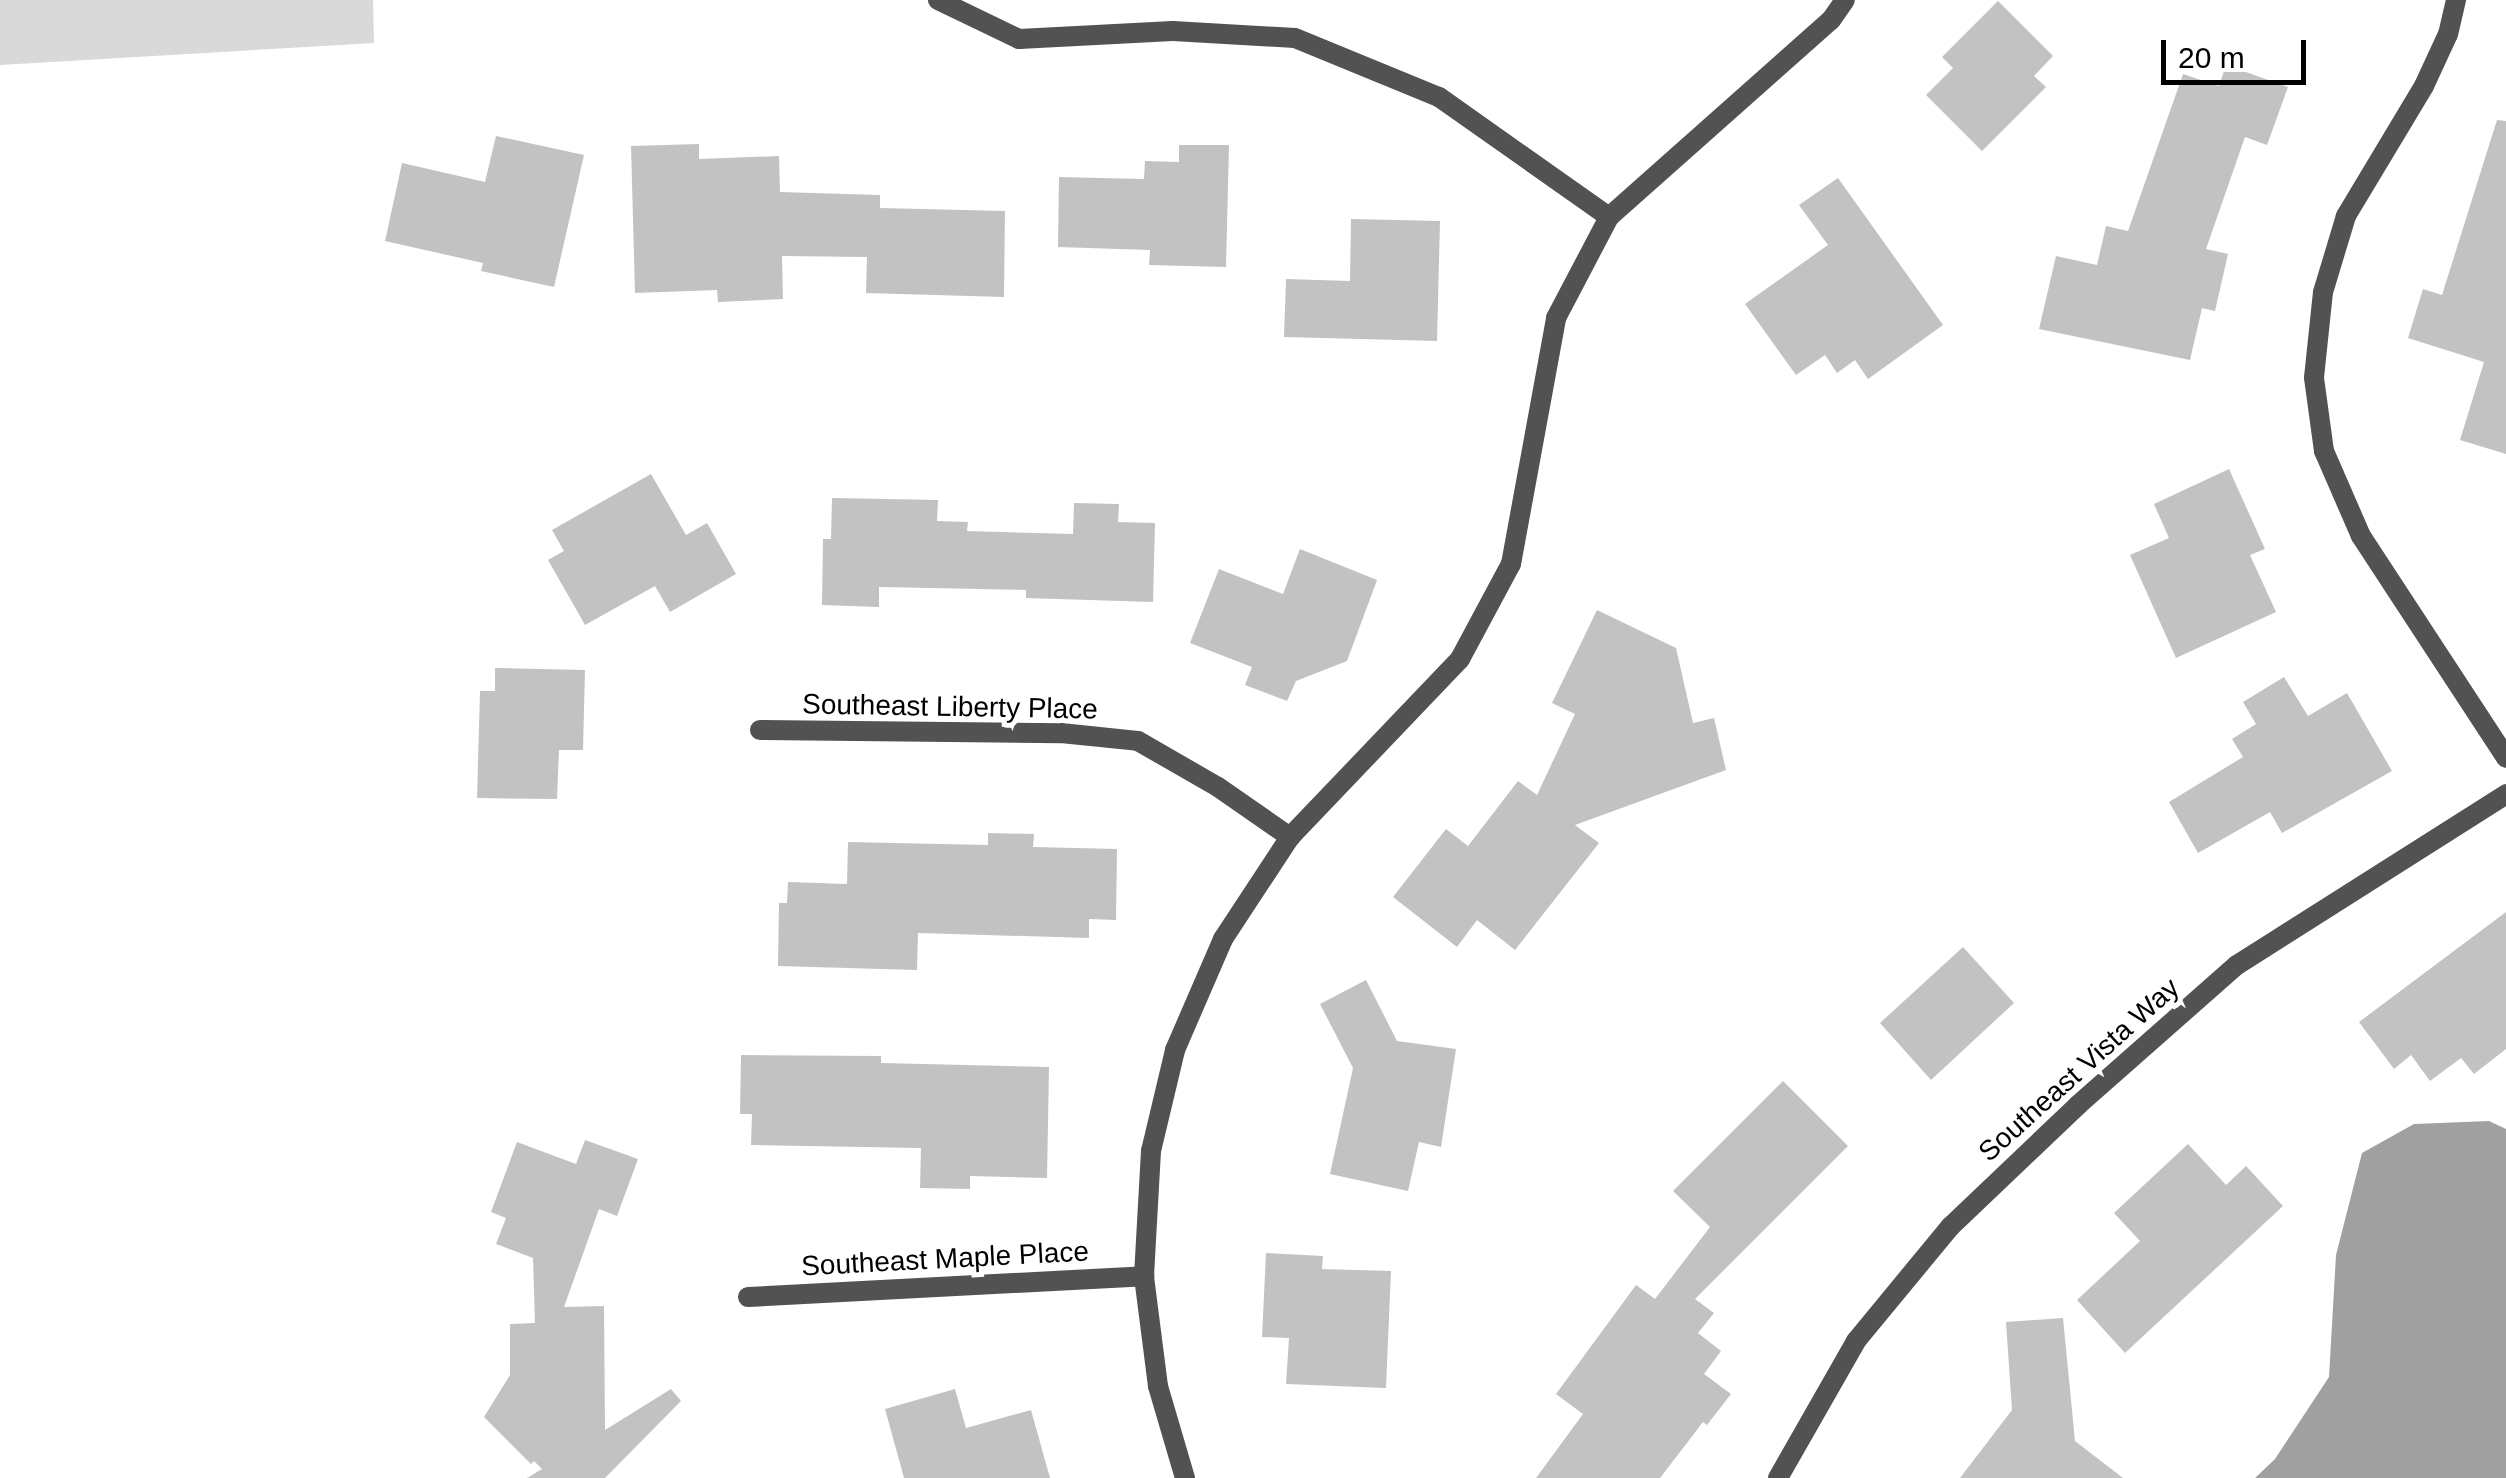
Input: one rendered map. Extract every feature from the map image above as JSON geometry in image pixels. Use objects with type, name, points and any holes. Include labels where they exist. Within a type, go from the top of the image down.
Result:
[{"type":"street","points":[[938,0],[1018,39],[1173,31],[1295,38],[1439,97],[1610,217]]},
{"type":"street","points":[[1185,1478],[1158,1386],[1144,1276],[1151,1150],[1176,1050],[1223,939],[1290,837],[1460,659],[1511,564],[1556,318],[1610,217],[1831,20],[1845,0]]},
{"type":"street","points":[[2456,0],[2448,34],[2424,86],[2346,216],[2323,292],[2314,378],[2324,451],[2361,536],[2506,758]]},
{"type":"street","name":"Southeast Liberty Place","points":[[760,730],[1061,733],[1138,741],[1218,787],[1290,837]]},
{"type":"street","name":"Southeast Vista Way","points":[[1778,1478],[1856,1341],[1950,1227],[2078,1105],[2237,965],[2506,794]]},
{"type":"street","name":"Southeast Maple Place","points":[[748,1297],[1144,1276]]},
{"type":"shaded area","points":[[0,0],[373,0],[374,43],[0,65]]},
{"type":"shaded area","points":[[2489,1121],[2506,1129],[2506,1478],[2255,1478],[2275,1459],[2329,1377],[2336,1255],[2362,1153],[2414,1124]]},
{"type":"building","points":[[1998,1],[2053,56],[2034,76],[2046,87],[1982,151],[1926,95],[1953,68],[1942,57]]},
{"type":"building","points":[[2226,65],[2288,87],[2267,145],[2245,137],[2206,249],[2228,254],[2215,311],[2202,308],[2190,360],[2039,329],[2056,256],[2097,265],[2106,226],[2128,231],[2183,74],[2219,86]]},
{"type":"building","points":[[2497,120],[2506,121],[2506,454],[2460,440],[2484,362],[2408,338],[2423,289],[2442,295]]},
{"type":"building","points":[[496,136],[584,155],[554,287],[481,271],[483,263],[385,241],[402,163],[485,182]]},
{"type":"building","points":[[699,144],[699,159],[779,156],[780,192],[880,195],[880,208],[1005,211],[1004,297],[866,293],[867,257],[782,256],[783,299],[718,302],[717,290],[635,293],[631,146]]},
{"type":"building","points":[[1179,145],[1229,145],[1226,267],[1149,265],[1150,250],[1058,247],[1059,177],[1144,179],[1145,161],[1179,162]]},
{"type":"building","points":[[1838,178],[1943,325],[1868,379],[1855,360],[1837,373],[1825,355],[1796,375],[1745,304],[1828,245],[1799,205]]},
{"type":"building","points":[[1351,219],[1440,221],[1437,341],[1284,337],[1286,279],[1350,281]]},
{"type":"building","points":[[2229,469],[2265,549],[2250,555],[2276,612],[2176,658],[2130,555],[2169,538],[2154,504]]},
{"type":"building","points":[[651,474],[686,535],[707,523],[736,574],[670,612],[655,586],[585,625],[548,560],[564,551],[552,530]]},
{"type":"building","points":[[832,498],[938,500],[937,521],[968,522],[967,531],[1073,534],[1074,503],[1119,504],[1118,522],[1155,523],[1153,602],[1026,598],[1026,590],[879,587],[879,607],[822,605],[823,539],[831,539]]},
{"type":"building","points":[[1300,549],[1377,580],[1347,661],[1296,681],[1287,701],[1245,685],[1252,667],[1190,643],[1219,569],[1283,594]]},
{"type":"building","points":[[1597,610],[1676,648],[1693,723],[1714,718],[1726,770],[1575,825],[1599,843],[1515,950],[1477,920],[1457,947],[1393,897],[1446,829],[1468,846],[1518,781],[1537,795],[1575,714],[1552,703]]},
{"type":"building","points":[[495,668],[585,670],[583,750],[559,750],[557,799],[477,798],[480,691],[495,691]]},
{"type":"building","points":[[2284,677],[2308,716],[2347,693],[2392,771],[2282,833],[2270,812],[2198,853],[2169,802],[2243,757],[2232,739],[2256,724],[2243,702]]},
{"type":"building","points":[[988,833],[1034,834],[1033,847],[1117,849],[1116,920],[1089,919],[1089,938],[918,933],[917,970],[778,966],[779,903],[787,903],[788,882],[847,884],[848,842],[988,845]]},
{"type":"building","points":[[2506,912],[2506,1049],[2474,1074],[2461,1058],[2430,1081],[2411,1055],[2394,1069],[2359,1022]]},
{"type":"building","points":[[1963,947],[2014,1003],[1931,1080],[1880,1023]]},
{"type":"building","points":[[1366,980],[1397,1041],[1456,1049],[1441,1147],[1419,1142],[1408,1191],[1330,1174],[1353,1068],[1320,1004]]},
{"type":"building","points":[[741,1055],[881,1056],[881,1063],[1049,1067],[1047,1178],[970,1176],[970,1189],[920,1188],[921,1148],[751,1145],[752,1114],[740,1114]]},
{"type":"building","points":[[1783,1081],[1848,1146],[1695,1299],[1714,1313],[1698,1333],[1721,1351],[1704,1374],[1731,1394],[1707,1425],[1703,1422],[1660,1478],[1536,1478],[1583,1414],[1556,1394],[1636,1285],[1655,1299],[1710,1227],[1673,1191]]},
{"type":"building","points":[[585,1140],[638,1159],[617,1216],[599,1209],[564,1307],[604,1306],[605,1430],[671,1389],[681,1401],[605,1478],[527,1478],[542,1469],[534,1461],[531,1464],[484,1417],[510,1375],[510,1324],[535,1323],[533,1258],[496,1244],[506,1218],[491,1212],[517,1142],[576,1164]]},
{"type":"building","points":[[2188,1144],[2226,1185],[2246,1166],[2283,1206],[2125,1353],[2077,1300],[2140,1241],[2114,1213]]},
{"type":"building","points":[[1266,1253],[1323,1256],[1322,1269],[1391,1271],[1386,1388],[1286,1384],[1289,1338],[1262,1337]]},
{"type":"building","points":[[2063,1318],[2075,1441],[2123,1478],[1960,1478],[2012,1410],[2006,1322]]},
{"type":"building","points":[[955,1389],[966,1428],[1031,1410],[1050,1478],[904,1478],[885,1409]]}]
